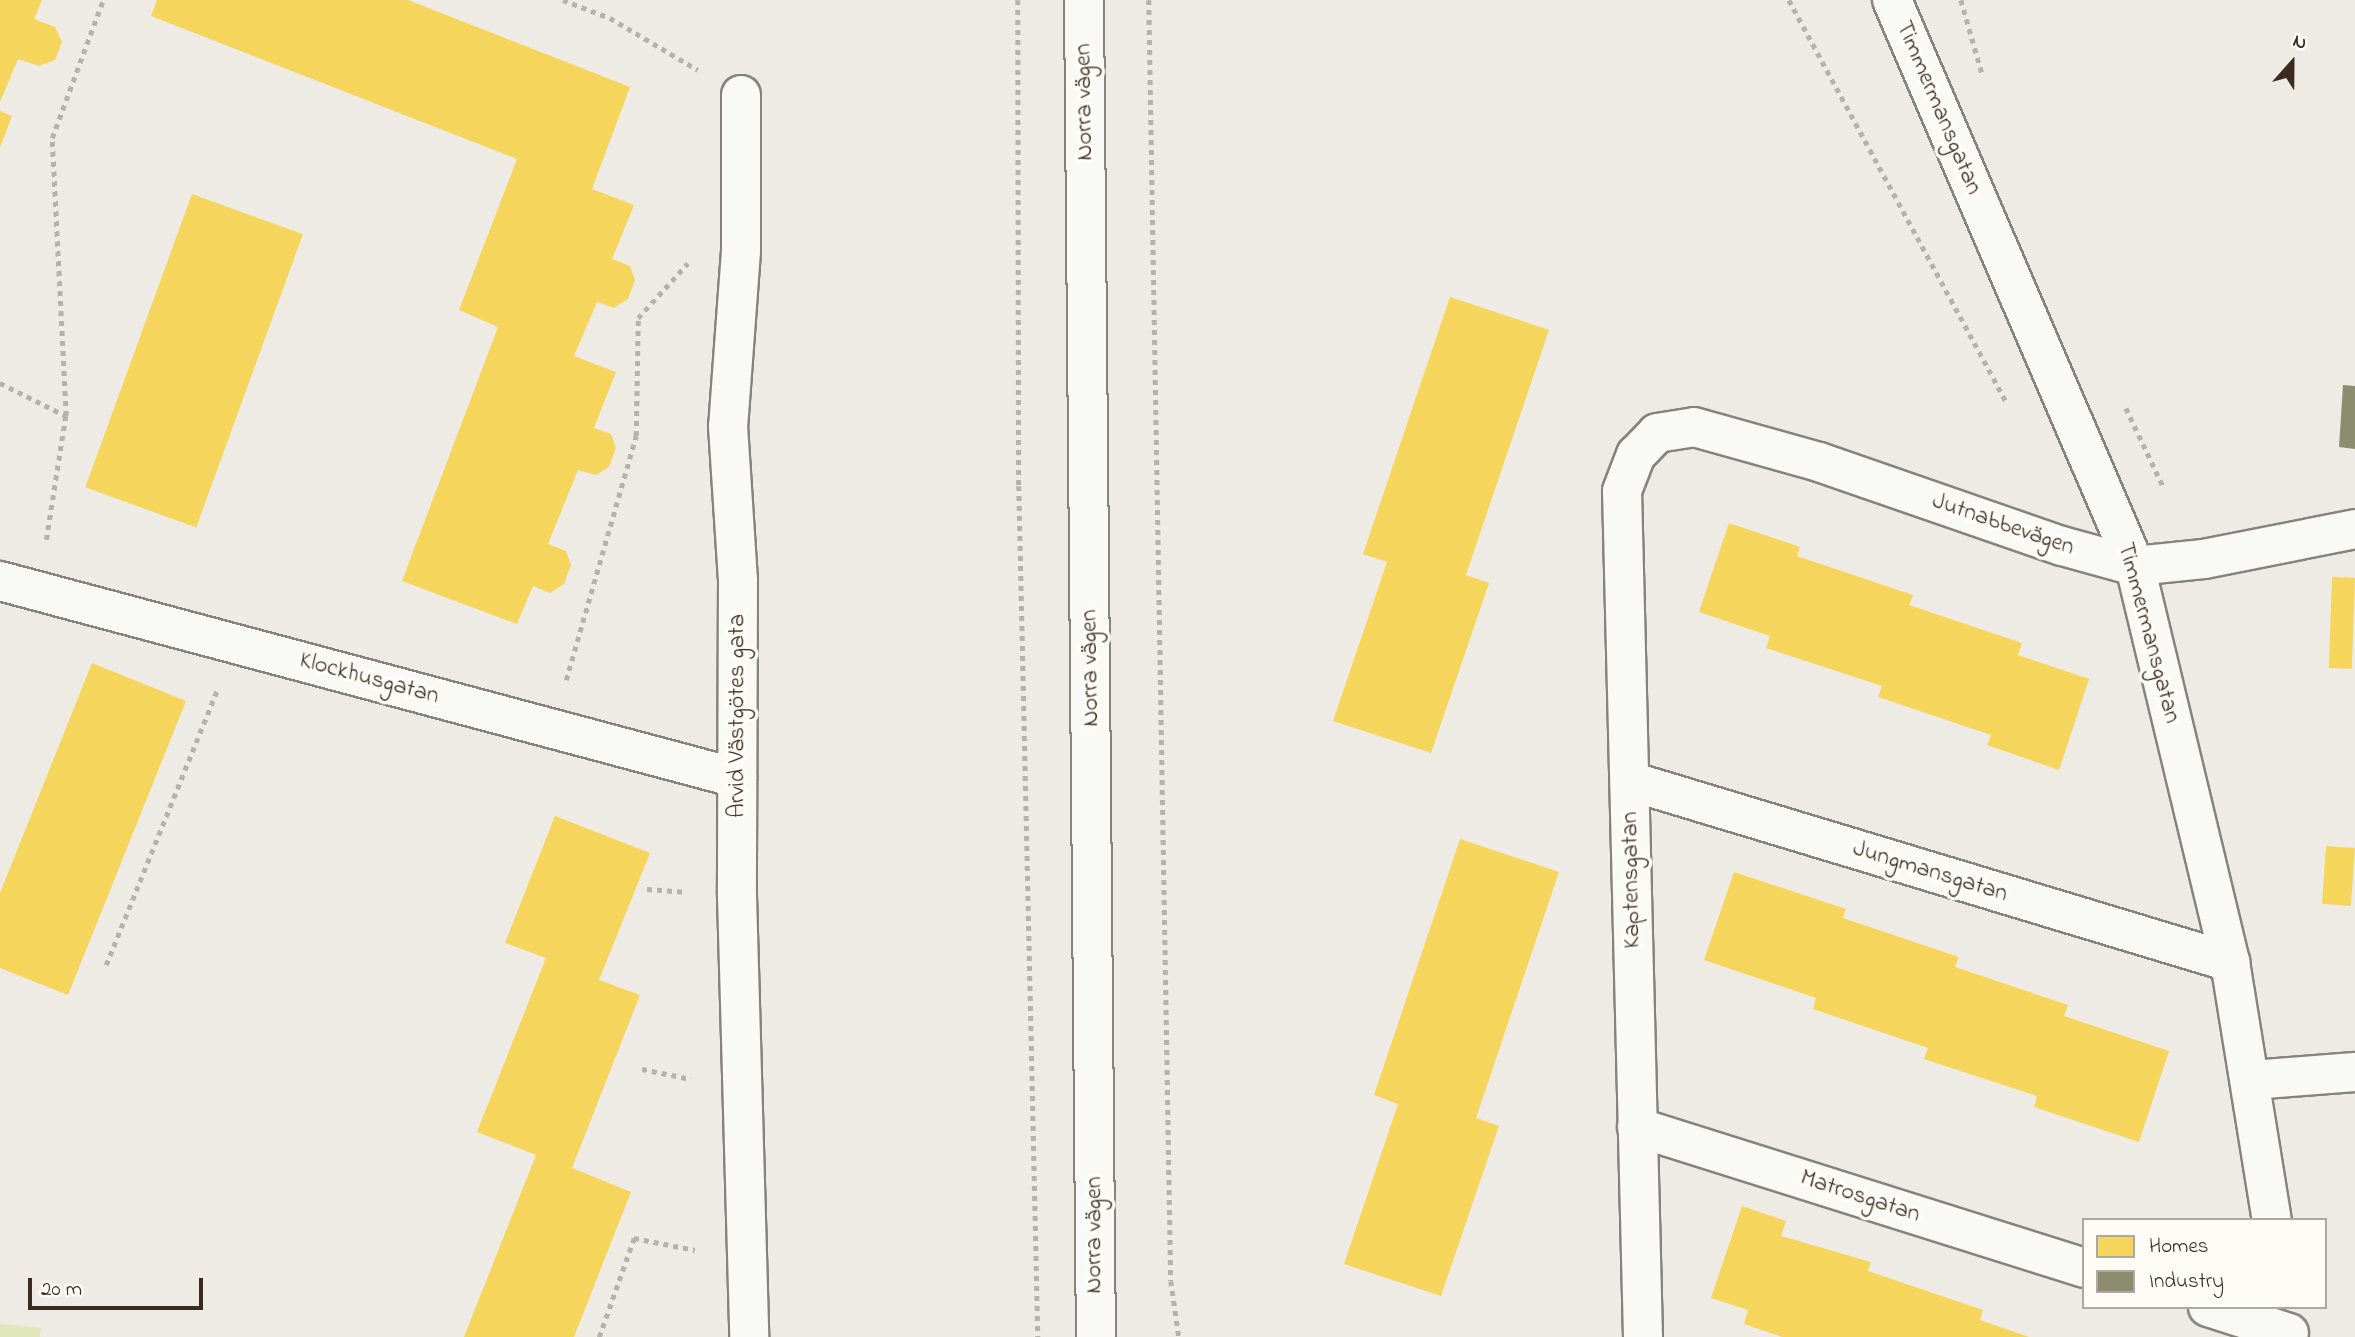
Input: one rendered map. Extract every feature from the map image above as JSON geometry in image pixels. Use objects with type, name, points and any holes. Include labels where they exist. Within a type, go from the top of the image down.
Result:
[{"type":"street","name":"Norra vägen","points":[[1084,0],[1096,1337]]},
{"type":"street","name":"Timmermansgatan","points":[[1892,0],[2136,566],[2230,962],[2272,1218]]},
{"type":"street","name":"Arvid Västgötes gata","points":[[741,95],[740,205],[728,426],[738,579],[737,778],[749,1337]]},
{"type":"street","name":"Jutnabbevägen","points":[[1657,433],[1694,427],[1819,462],[2062,547],[2136,566],[2204,559],[2355,529]]},
{"type":"street","name":"Kaptensgatan","points":[[1643,1337],[1622,491],[1636,455],[1657,433]]},
{"type":"street","name":"Klockhusgatan","points":[[0,581],[737,778]]},
{"type":"street","name":"Jungmansgatan","points":[[1630,781],[2230,962]]},
{"type":"street","points":[[2251,1080],[2355,1072]]},
{"type":"street","name":"Matrosgatan","points":[[1637,1127],[2082,1267]]},
{"type":"street","points":[[2216,1309],[2288,1326]]},
{"type":"path","points":[[38,591],[65,416],[52,138],[103,0]]},
{"type":"path","points":[[563,0],[610,18],[741,95]]},
{"type":"path","points":[[1018,0],[1019,486],[1038,1337]]},
{"type":"path","points":[[1149,0],[1171,1267],[1179,1337]]},
{"type":"path","points":[[1789,0],[2010,409]]},
{"type":"path","points":[[552,729],[636,436],[638,318],[740,205]]},
{"type":"path","points":[[0,383],[65,416]]},
{"type":"path","points":[[106,965],[235,644]]},
{"type":"path","points":[[599,1337],[634,1238],[747,1260]]},
{"type":"green space","points":[[0,1324],[41,1328],[40,1337],[0,1337]]},
{"type":"building: Homes","points":[[0,0],[42,0],[34,19],[55,27],[62,42],[55,60],[39,66],[18,59],[0,102]]},
{"type":"building: Homes","points":[[157,0],[408,0],[630,87],[592,189],[634,205],[612,259],[630,266],[635,280],[628,299],[614,308],[597,302],[574,356],[616,372],[594,428],[611,434],[616,448],[609,467],[596,475],[578,470],[548,544],[566,551],[571,565],[564,584],[550,593],[533,586],[517,624],[402,581],[498,327],[459,310],[517,159],[151,16]]},
{"type":"building: Homes","points":[[0,111],[12,116],[0,148]]},
{"type":"building: Homes","points":[[192,194],[303,234],[196,528],[85,487]]},
{"type":"building: Homes","points":[[1450,297],[1549,330],[1466,575],[1489,583],[1431,753],[1333,721],[1387,562],[1363,554]]},
{"type":"building: Homes","points":[[1729,523],[1800,547],[1797,556],[1913,595],[1909,605],[2022,643],[2018,655],[2089,679],[2059,770],[1987,745],[1991,735],[1878,697],[1882,686],[1766,648],[1770,636],[1699,612]]},
{"type":"building: Homes","points":[[2332,577],[2355,578],[2352,669],[2329,668]]},
{"type":"building: Homes","points":[[92,663],[186,701],[68,995],[0,968],[0,893]]},
{"type":"building: Homes","points":[[555,816],[650,853],[599,980],[640,995],[572,1168],[631,1192],[574,1337],[464,1337],[536,1155],[477,1132],[546,958],[505,943]]},
{"type":"building: Homes","points":[[1460,839],[1559,872],[1476,1118],[1499,1126],[1441,1296],[1344,1264],[1398,1104],[1374,1095]]},
{"type":"building: Homes","points":[[2326,846],[2355,848],[2351,906],[2322,904]]},
{"type":"building: Homes","points":[[1734,872],[1846,909],[1843,918],[1959,957],[1955,967],[2068,1005],[2064,1016],[2169,1051],[2139,1142],[2034,1107],[2037,1096],[1924,1059],[1928,1048],[1813,1009],[1816,998],[1704,960]]},
{"type":"building: Homes","points":[[1742,1206],[1786,1221],[1781,1236],[1871,1262],[1868,1271],[1983,1310],[1980,1320],[2029,1337],[1782,1337],[1744,1324],[1748,1310],[1711,1298]]},
{"type":"building: Industry","points":[[2343,385],[2355,386],[2355,449],[2339,447]]}]
